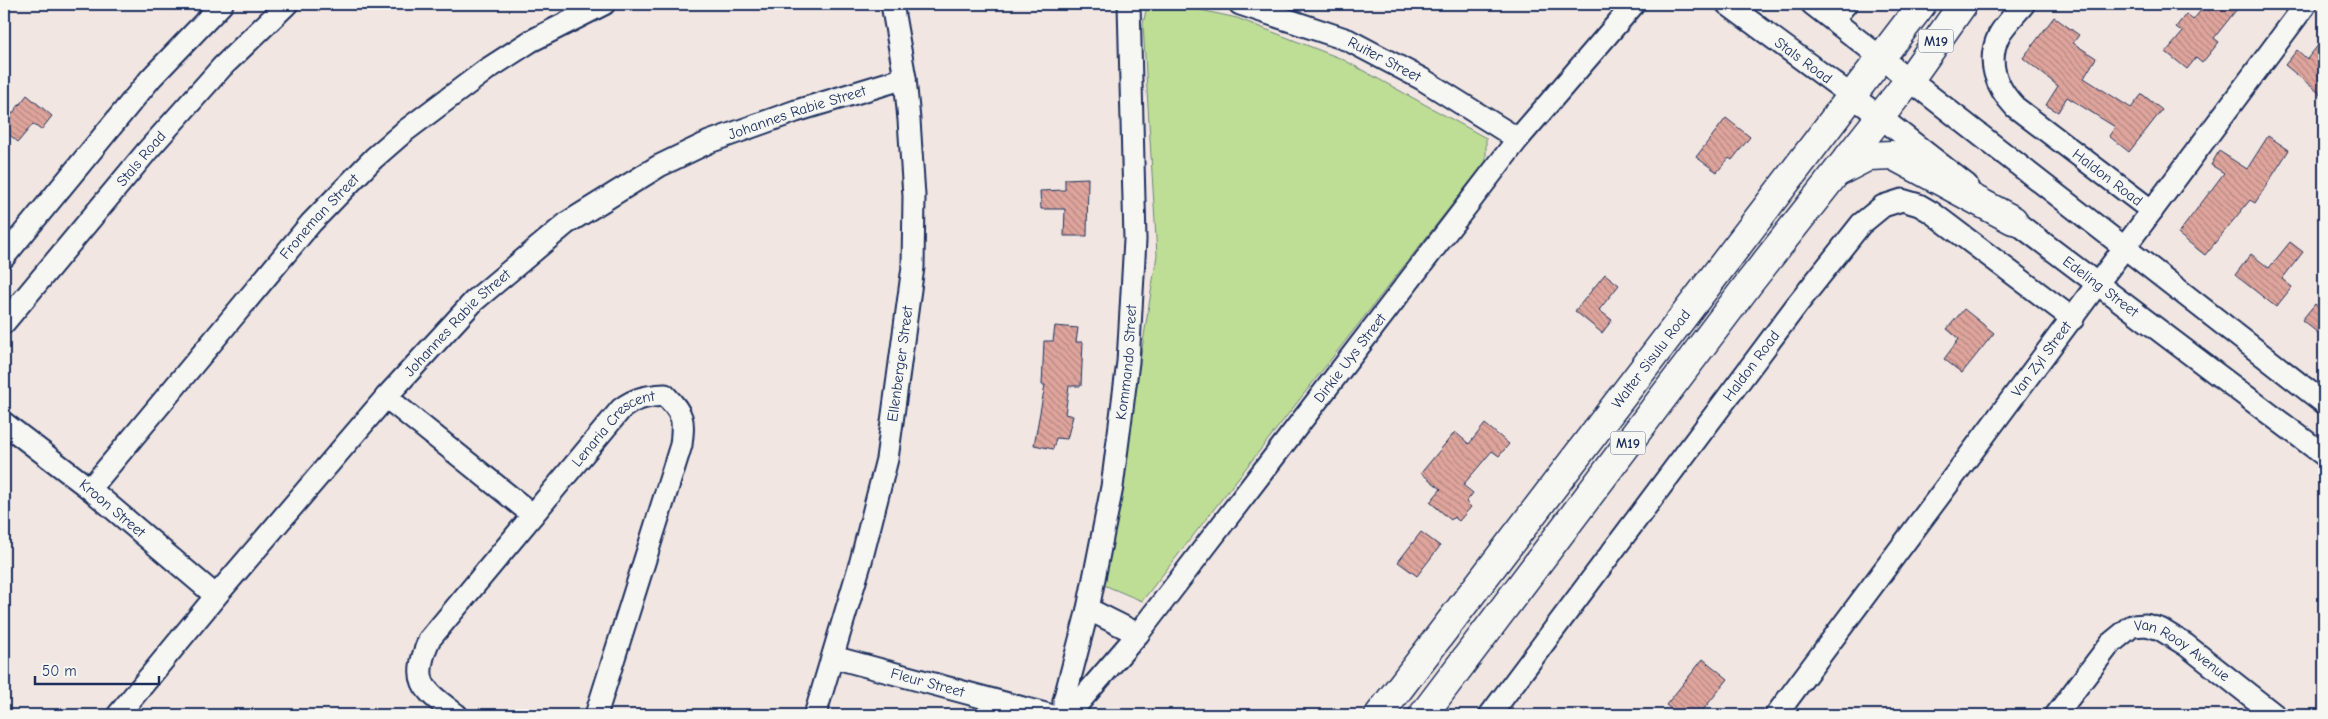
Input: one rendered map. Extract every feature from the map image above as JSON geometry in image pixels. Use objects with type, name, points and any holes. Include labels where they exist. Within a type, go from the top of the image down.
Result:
[{"type":"highway","name":"Walter Sisulu Road","points":[[1379,715],[1850,95],[1882,57],[1922,4]]},
{"type":"highway","name":"M19","points":[[1430,705],[1700,348],[1879,116],[1910,79],[1962,4]]},
{"type":"highway","points":[[1836,173],[1868,156],[1892,155],[2013,220]]},
{"type":"highway","points":[[1674,329],[1700,348]]},
{"type":"highway","points":[[1566,470],[1593,490]]},
{"type":"highway","points":[[1411,674],[1430,705]]},
{"type":"street","points":[[4,257],[151,78],[222,4]]},
{"type":"street","name":"Stals Road","points":[[4,323],[56,259],[222,66],[287,4]]},
{"type":"street","name":"Froneman Street","points":[[90,489],[311,223],[374,158],[486,70],[531,41],[604,4]]},
{"type":"street","name":"Ellenberger Street","points":[[815,715],[834,657],[887,459],[904,346],[913,267],[914,196],[905,78],[892,4]]},
{"type":"street","name":"Kommando Street","points":[[1066,715],[1064,700],[1088,609],[1112,487],[1128,362],[1135,240],[1129,4]]},
{"type":"street","name":"Ruiter Street","points":[[1240,4],[1348,40],[1422,80],[1518,139]]},
{"type":"street","name":"Dirkie Uys Street","points":[[1066,715],[1138,634],[1518,139],[1634,4]]},
{"type":"street","name":"Stals Road","points":[[1727,4],[1879,116]]},
{"type":"street","points":[[1812,4],[1839,12],[1882,57],[2324,403]]},
{"type":"street","name":"Haldon Road","points":[[2024,4],[2000,35],[1994,54],[1993,70],[2005,97],[2015,107],[2152,211]]},
{"type":"street","name":"Van Zyl Street","points":[[1776,715],[2306,4]]},
{"type":"street","name":"Johannes Rabie Street","points":[[118,715],[216,596],[386,398],[474,301],[567,223],[659,166],[709,142],[796,111],[905,78]]},
{"type":"street","name":"Edeling Street","points":[[1879,116],[2097,286],[2324,455]]},
{"type":"street","name":"Haldon Road","points":[[1490,715],[1796,306],[1861,224],[1883,206],[1902,200],[1919,205],[1931,212],[2073,319]]},
{"type":"street","points":[[4,312],[56,259]]},
{"type":"street","name":"Lenaria Crescent","points":[[456,715],[431,696],[419,671],[429,640],[621,409],[632,401],[648,396],[665,395],[678,408],[684,424],[681,445],[596,715]]},
{"type":"street","points":[[386,398],[533,515]]},
{"type":"street","name":"Kroon Street","points":[[4,423],[90,489],[216,596]]},
{"type":"street","points":[[1088,609],[1138,634]]},
{"type":"street","name":"Van Rooy Avenue","points":[[2056,715],[2110,644],[2132,626],[2146,625],[2160,629],[2186,645],[2275,715]]},
{"type":"street","name":"Fleur Street","points":[[834,657],[1049,715]]},
{"type":"green space","points":[[1173,4],[1237,18],[1342,59],[1486,138],[1486,161],[1142,601],[1104,585],[1157,255],[1143,24],[1147,6]]},
{"type":"building","points":[[2206,4],[2241,4],[2214,38],[2219,42],[2202,63],[2196,58],[2187,69],[2166,52],[2183,32],[2176,27],[2186,14],[2193,20]]},
{"type":"building","points":[[2054,17],[2079,35],[2073,43],[2096,58],[2084,78],[2131,108],[2142,94],[2162,110],[2129,152],[2109,136],[2115,127],[2067,97],[2058,112],[2046,105],[2058,86],[2023,58]]},
{"type":"building","points":[[2324,38],[2324,97],[2285,65],[2297,50],[2307,59]]},
{"type":"building","points":[[27,95],[52,116],[41,130],[33,124],[18,142],[4,130],[4,124]]},
{"type":"building","points":[[1726,118],[1750,137],[1732,160],[1729,158],[1717,172],[1696,157]]},
{"type":"building","points":[[2268,136],[2289,150],[2255,203],[2250,200],[2205,255],[2178,234],[2224,173],[2211,165],[2219,151],[2247,169]]},
{"type":"building","points":[[1088,178],[1087,236],[1064,236],[1065,209],[1041,209],[1040,191],[1065,190],[1065,179]]},
{"type":"building","points":[[2290,242],[2303,252],[2282,279],[2292,287],[2276,307],[2235,275],[2251,254],[2269,268]]},
{"type":"building","points":[[1605,274],[1619,285],[1599,310],[1612,320],[1602,333],[1575,311]]},
{"type":"building","points":[[2315,304],[2324,311],[2324,338],[2302,320]]},
{"type":"building","points":[[1964,309],[1994,333],[1962,373],[1944,359],[1959,339],[1947,329]]},
{"type":"building","points":[[1055,326],[1078,328],[1076,342],[1083,342],[1081,386],[1069,386],[1065,414],[1073,416],[1067,439],[1056,438],[1053,449],[1034,445],[1045,385],[1042,385],[1044,341],[1053,341]]},
{"type":"building","points":[[1485,424],[1509,444],[1499,456],[1492,451],[1463,485],[1473,493],[1466,502],[1471,507],[1459,521],[1454,517],[1451,520],[1430,502],[1441,489],[1421,473],[1455,432],[1469,444]]},
{"type":"building","points":[[1421,532],[1440,546],[1417,576],[1398,562]]},
{"type":"building","points":[[1703,659],[1728,679],[1699,715],[1679,715],[1666,705]]}]
